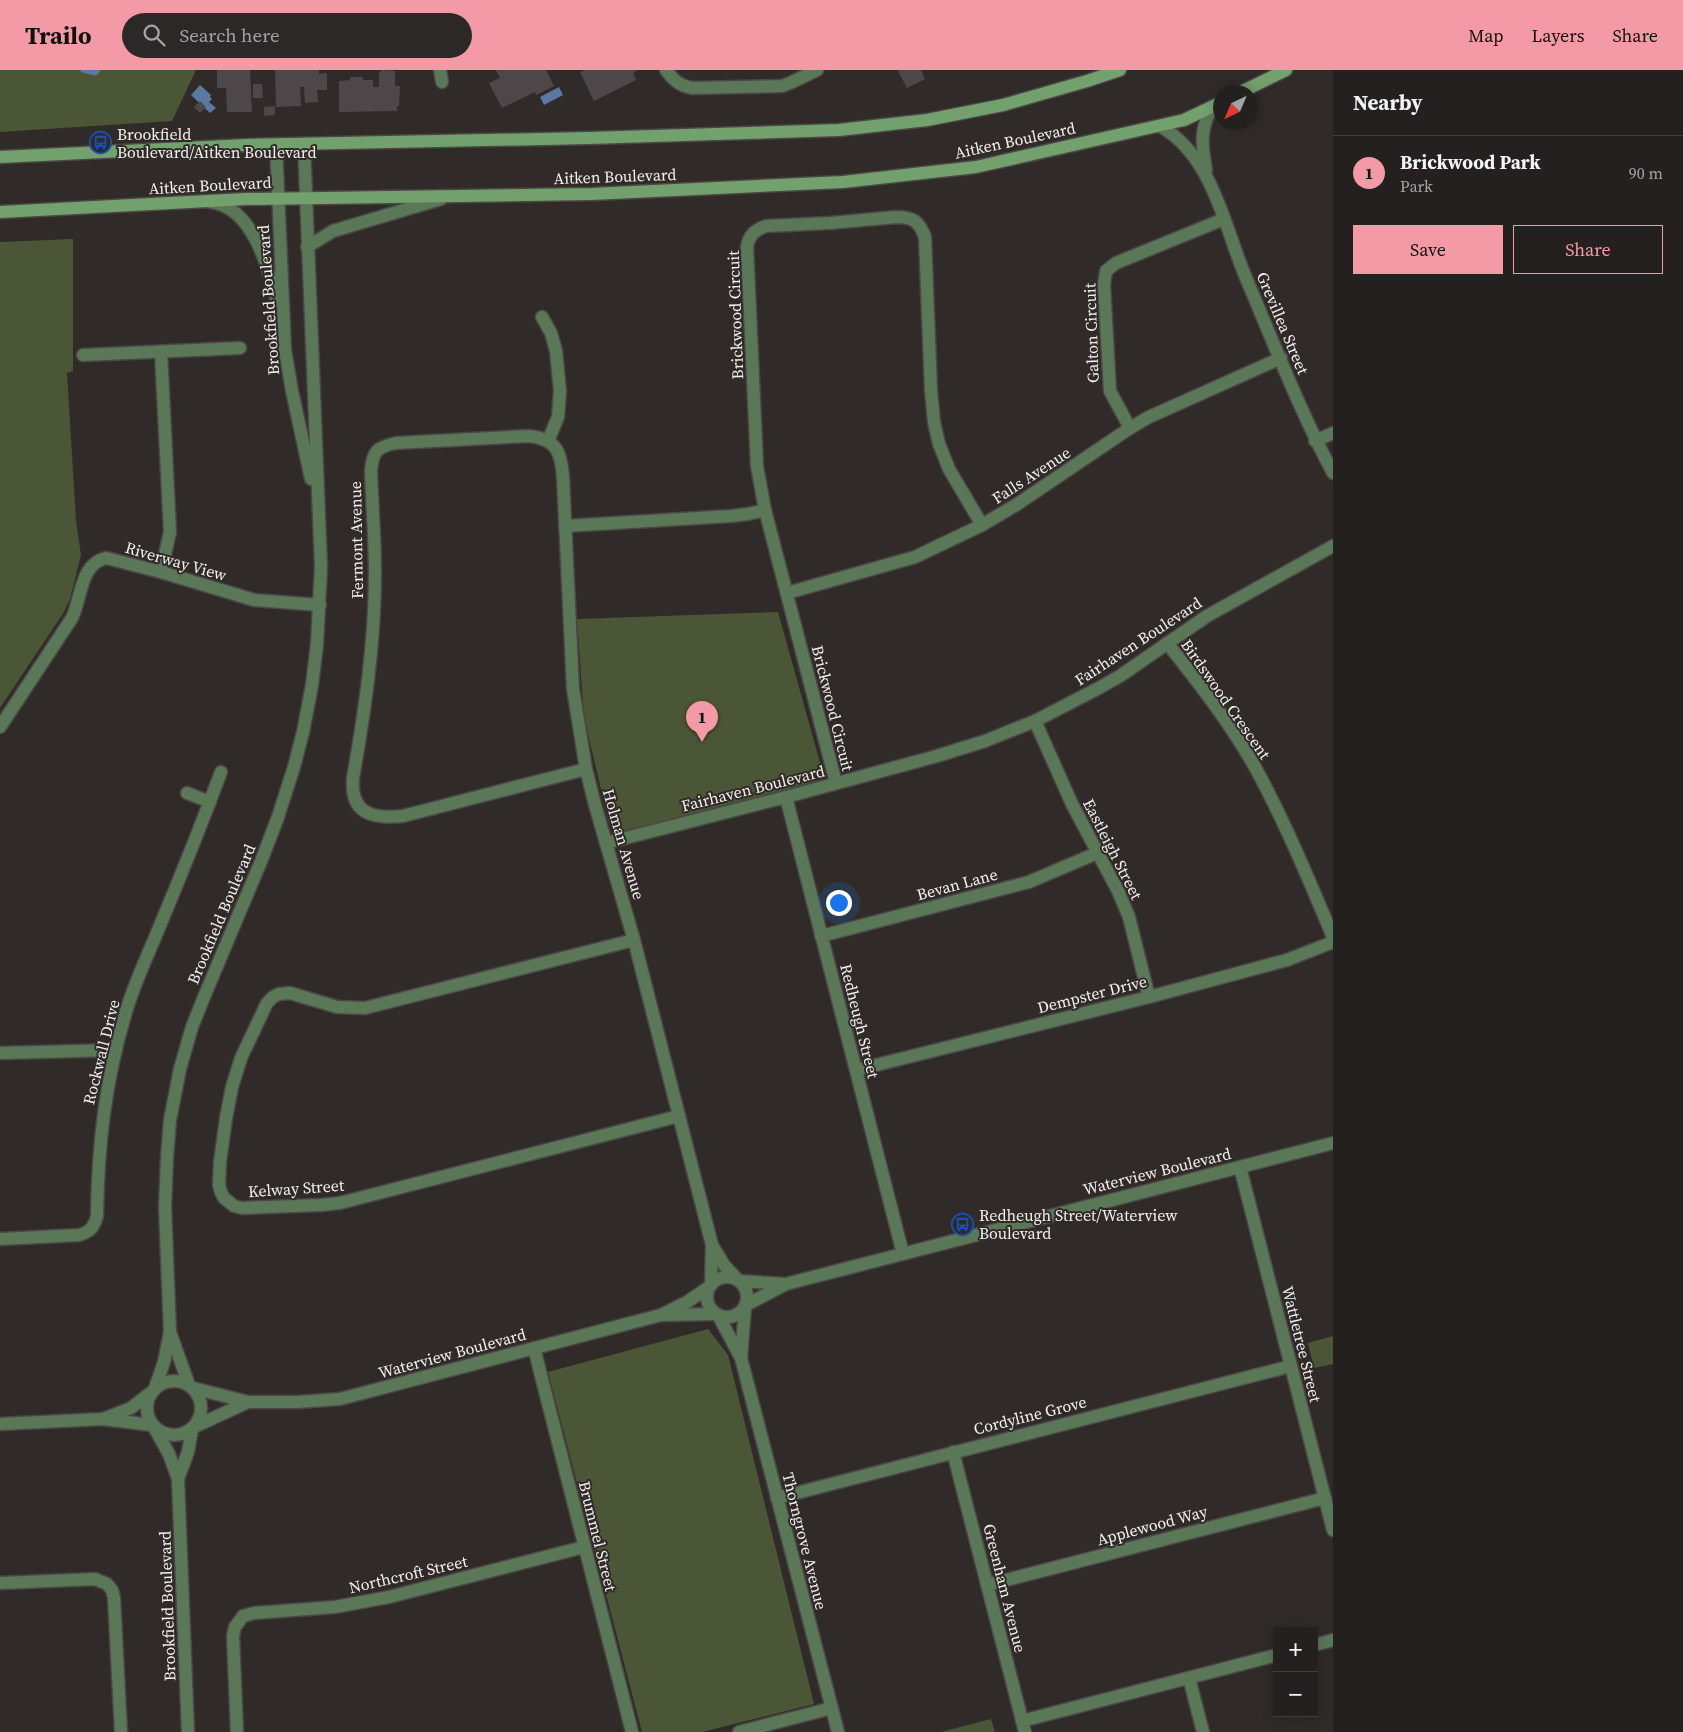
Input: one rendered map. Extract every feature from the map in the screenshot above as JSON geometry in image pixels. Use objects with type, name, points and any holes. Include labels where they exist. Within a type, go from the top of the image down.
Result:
[{"type":"main road","points":[[0,157],[304,144],[647,137],[839,130],[927,120],[1003,105],[1120,70]]},
{"type":"main road","points":[[1255,85],[1286,70]]},
{"type":"main road","name":"Aitken Boulevard","points":[[0,212],[305,198],[591,194],[764,187],[852,181],[976,167],[1184,120],[1213,107]]},
{"type":"street","points":[[666,70],[677,83],[692,88],[782,86],[818,70]]},
{"type":"street","points":[[1209,182],[1203,156],[1204,122],[1213,110]]},
{"type":"street","points":[[1160,126],[1184,144],[1209,182]]},
{"type":"street","name":"Brookfield Boulevard","points":[[154,1389],[164,1362],[170,1332],[165,1207],[166,1158],[170,1120],[180,1069],[195,1020],[278,816],[294,768],[312,685],[320,605],[321,567],[304,144]]},
{"type":"street","name":"Brookfield Boulevard","points":[[276,145],[285,350],[292,391],[319,511]]},
{"type":"street","name":"Grevillea Street","points":[[1209,182],[1245,276],[1316,441],[1333,473]]},
{"type":"street","points":[[307,247],[333,231],[417,205],[454,196]]},
{"type":"street","points":[[202,202],[217,203],[230,208],[245,221],[270,273],[284,325]]},
{"type":"street","name":"Brickwood Circuit","points":[[836,783],[765,510],[757,466],[747,247],[748,240],[758,229],[766,226],[907,217],[918,222],[925,237],[934,422],[939,444],[949,469],[982,525]]},
{"type":"street","name":"Galton Circuit","points":[[1130,428],[1113,399],[1108,379],[1104,285],[1106,271],[1116,263],[1224,219]]},
{"type":"street","points":[[542,317],[551,333],[556,351],[560,391],[558,417],[551,443]]},
{"type":"street","points":[[83,355],[240,348]]},
{"type":"street","points":[[160,352],[170,532],[161,572]]},
{"type":"street","name":"Falls Avenue","points":[[787,593],[915,557],[982,525],[1016,505],[1130,428],[1178,403],[1281,358]]},
{"type":"street","points":[[1316,441],[1333,433]]},
{"type":"street","name":"Fermont Avenue","points":[[551,443],[540,437],[529,436],[396,443],[387,445],[376,452],[372,459],[371,470],[375,574],[373,630],[370,671],[352,790],[356,803],[361,808],[371,814],[385,818],[403,816],[586,769]]},
{"type":"street","name":"Holman Avenue","points":[[551,443],[562,460],[573,688],[586,769],[634,940],[712,1245],[724,1265],[738,1280]]},
{"type":"street","points":[[565,526],[731,516],[765,510]]},
{"type":"street","name":"Fairhaven Boulevard","points":[[606,843],[937,756],[985,741],[1035,721],[1120,676],[1207,616],[1333,546]]},
{"type":"street","name":"Riverway View","points":[[0,727],[72,618],[77,608],[85,574],[93,563],[106,558],[161,572],[254,600],[320,605]]},
{"type":"street","name":"Birdswood Crescent","points":[[1167,643],[1210,699],[1254,766],[1278,812],[1333,937]]},
{"type":"street","name":"Eastleigh Street","points":[[1035,721],[1072,804],[1118,891],[1129,917],[1150,997]]},
{"type":"street","name":"Rockwall Drive","points":[[0,1239],[79,1235],[87,1233],[95,1224],[98,1216],[98,1163],[106,1090],[125,1014],[221,772]]},
{"type":"street","points":[[187,793],[210,802]]},
{"type":"street","name":"Redheugh Street","points":[[786,797],[903,1254]]},
{"type":"street","name":"Bevan Lane","points":[[822,936],[1028,882],[1097,853]]},
{"type":"street","name":"Kelway Street","points":[[634,940],[365,1008],[337,1007],[290,993],[273,997],[267,1003],[259,1018],[241,1058],[232,1087],[220,1162],[219,1184],[221,1192],[228,1202],[242,1208],[340,1203],[679,1116]]},
{"type":"street","name":"Dempster Drive","points":[[856,1070],[1150,997],[1286,960],[1333,942]]},
{"type":"street","points":[[0,1053],[116,1050]]},
{"type":"street","name":"Waterview Boulevard","points":[[746,1306],[786,1284],[1333,1144]]},
{"type":"street","name":"Wattletree Street","points":[[1240,1167],[1333,1530]]},
{"type":"street","name":"Holman Avenue","points":[[710,1286],[712,1245]]},
{"type":"street","points":[[720,1278],[738,1280],[747,1292],[746,1306],[736,1316],[730,1318],[716,1315],[708,1304],[707,1292],[710,1286],[720,1278]]},
{"type":"street","name":"Waterview Boulevard","points":[[738,1280],[786,1284]]},
{"type":"street","name":"Waterview Boulevard","points":[[191,1387],[248,1402],[297,1402],[340,1399],[661,1315],[687,1302],[710,1286]]},
{"type":"street","name":"Thorngrove Avenue","points":[[741,1358],[746,1306]]},
{"type":"street","name":"Waterview Boulevard","points":[[661,1315],[716,1315]]},
{"type":"street","name":"Thorngrove Avenue","points":[[716,1315],[741,1358],[838,1732]]},
{"type":"street","name":"Brookfield Boulevard","points":[[170,1332],[191,1387]]},
{"type":"street","name":"Brummel Street","points":[[534,1348],[632,1732]]},
{"type":"street","name":"Cordyline Grove","points":[[777,1498],[1290,1366]]},
{"type":"street","points":[[103,1419],[131,1408],[154,1389],[163,1383],[172,1381],[181,1382],[191,1387],[198,1395],[201,1403],[201,1412],[193,1428],[177,1435],[161,1432],[153,1426],[146,1408],[148,1399],[154,1389]]},
{"type":"street","name":"Waterview Boulevard","points":[[193,1428],[248,1402]]},
{"type":"street","points":[[0,1424],[103,1419],[153,1426]]},
{"type":"street","name":"Brookfield Boulevard","points":[[153,1426],[169,1454],[178,1479],[188,1732]]},
{"type":"street","name":"Brookfield Boulevard","points":[[178,1479],[188,1452],[193,1428]]},
{"type":"street","name":"Greenham Avenue","points":[[953,1452],[1024,1726]]},
{"type":"street","name":"Applewood Way","points":[[987,1585],[1325,1498]]},
{"type":"street","name":"Northcroft Street","points":[[237,1732],[233,1636],[235,1627],[242,1616],[254,1613],[335,1607],[389,1597],[584,1547]]},
{"type":"street","points":[[0,1583],[95,1579],[107,1584],[112,1590],[115,1606],[121,1732]]},
{"type":"street","points":[[1318,1644],[1333,1640]]},
{"type":"street","points":[[1024,1726],[1189,1678],[1273,1656]]},
{"type":"street","points":[[1189,1678],[1203,1732]]},
{"type":"street","points":[[739,1732],[832,1708]]},
{"type":"green space","points":[[0,70],[196,70],[172,121],[0,132]]},
{"type":"green space","points":[[73,239],[73,371],[67,373],[76,521],[81,555],[70,599],[64,612],[0,708],[0,242]]},
{"type":"green space","points":[[778,612],[821,766],[816,783],[625,832],[609,823],[584,717],[577,619]]},
{"type":"green space","points":[[708,1329],[728,1355],[814,1704],[702,1732],[642,1732],[548,1372]]},
{"type":"green space","points":[[1333,1336],[1333,1364],[1314,1368],[1308,1343]]},
{"type":"green space","points":[[991,1719],[995,1732],[941,1732]]},
{"type":"water","points":[[200,85],[211,95],[212,99],[209,102],[216,108],[210,113],[191,95]]},
{"type":"water","points":[[559,87],[563,95],[544,105],[540,97]]},
{"type":"building","points":[[217,70],[250,70],[252,112],[227,112],[226,88],[217,88]]},
{"type":"building","points":[[275,70],[319,70],[319,74],[327,73],[327,90],[317,90],[318,102],[305,103],[304,87],[300,87],[301,106],[276,107]]},
{"type":"building","points":[[381,70],[395,71],[395,86],[400,86],[397,111],[339,112],[339,81],[350,80],[350,77],[363,77],[363,80],[373,80],[373,87],[379,87],[379,72]]},
{"type":"building","points":[[496,70],[546,70],[554,86],[536,95],[535,92],[502,108],[489,83],[500,78]]},
{"type":"building","points":[[585,70],[635,70],[636,72],[633,73],[636,80],[594,101],[580,72]]},
{"type":"building","points":[[921,70],[925,79],[907,88],[898,71]]},
{"type":"building","points":[[253,84],[262,84],[263,98],[253,98]]},
{"type":"building","points":[[200,101],[206,107],[200,113],[194,107]]},
{"type":"building","points":[[275,106],[275,115],[264,116],[264,107]]},
{"type":"waterway","points":[[83,70],[95,73],[98,70]]},
{"type":"place","name":"Brookfield Boulevard/Aitken Boulevard","points":[[101,143]]},
{"type":"place","name":"Brickwood Park","points":[[702,742]]},
{"type":"place","name":"Redheugh Street/Waterview Boulevard","points":[[963,1224]]}]
